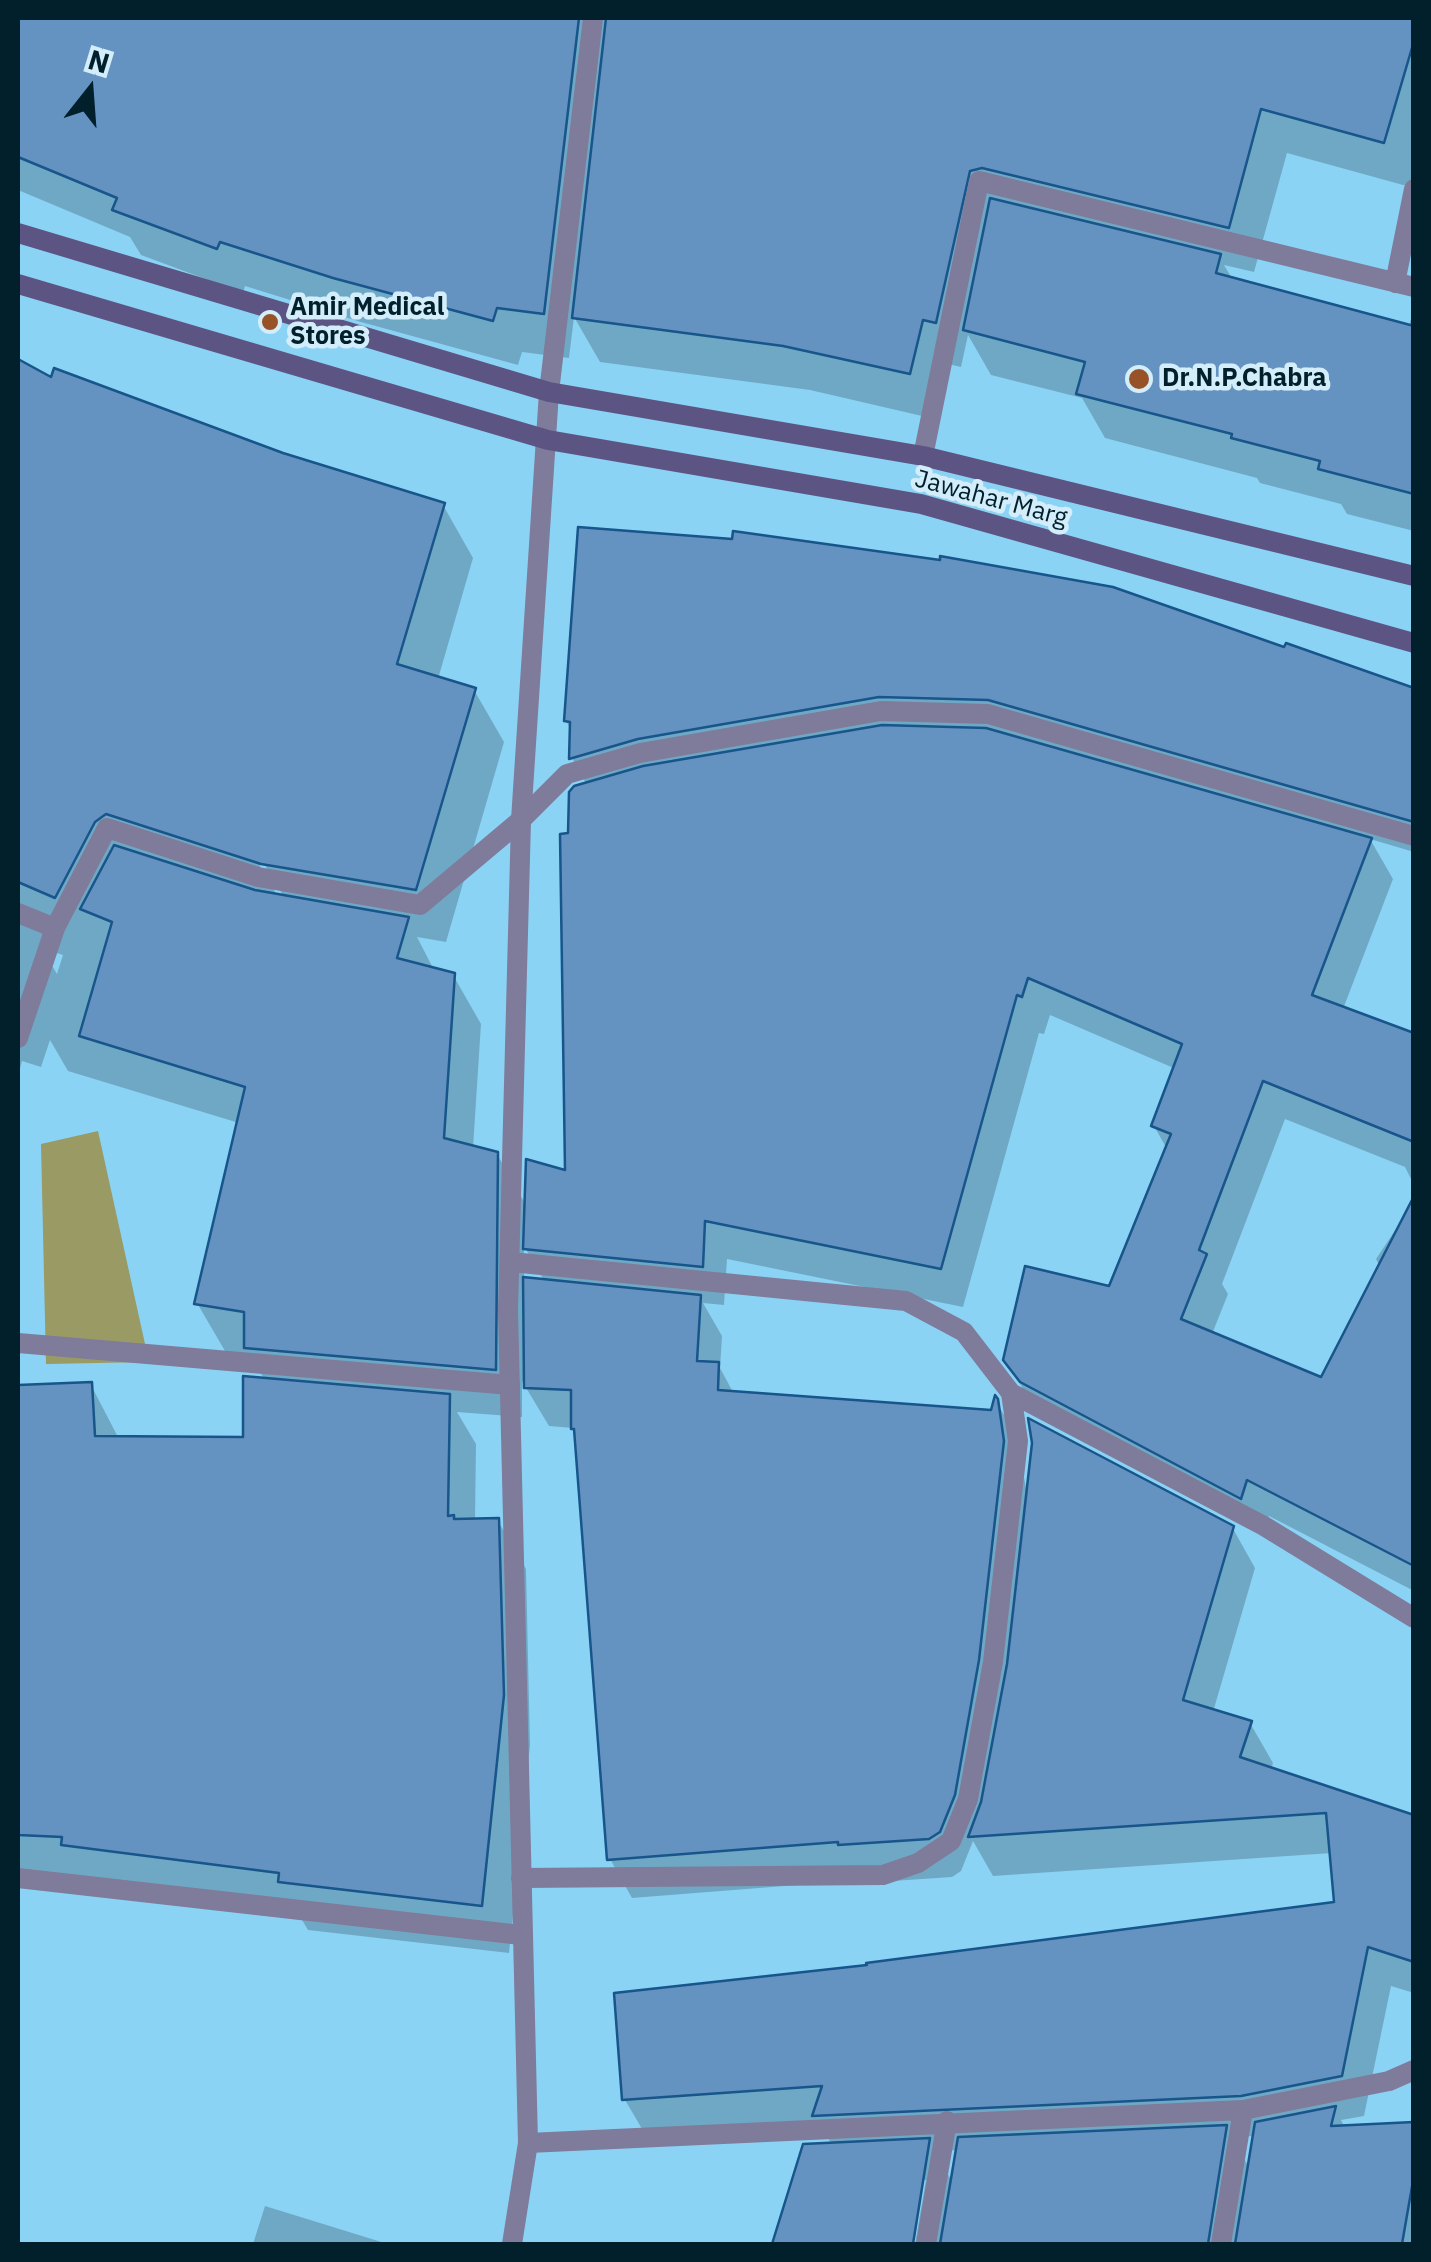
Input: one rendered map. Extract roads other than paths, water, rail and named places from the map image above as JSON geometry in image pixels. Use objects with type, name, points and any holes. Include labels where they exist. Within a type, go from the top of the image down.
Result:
[{"type":"main road","name":"Jawahar Marg","points":[[18,233],[549,392],[923,456],[1414,576]]},
{"type":"main road","name":"Jawahar Marg","points":[[18,284],[548,440],[921,504],[1414,643]]},
{"type":"street","points":[[512,2244],[528,2143],[510,1385],[522,820],[549,392],[592,18]]},
{"type":"street","points":[[923,456],[979,181],[1404,285],[1414,189]]},
{"type":"street","points":[[18,1038],[55,928],[106,828],[258,877],[420,906],[522,820],[568,774],[640,752],[881,710],[988,714],[1414,836]]},
{"type":"street","points":[[18,913],[55,928]]},
{"type":"street","points":[[510,1262],[906,1301],[964,1332],[1011,1392],[1264,1526],[1414,1618]]},
{"type":"street","points":[[18,1343],[510,1385]]},
{"type":"street","points":[[522,1878],[883,1875],[918,1863],[951,1841],[968,1799],[993,1662],[1018,1441],[1011,1392]]},
{"type":"street","points":[[18,1878],[521,1936]]},
{"type":"street","points":[[528,2143],[1244,2110],[1389,2081],[1414,2070]]},
{"type":"street","points":[[1221,2244],[1244,2110]]},
{"type":"street","points":[[926,2244],[947,2121]]},
{"type":"place","name":"Amir Medical Stores","points":[[270,322]]},
{"type":"place","name":"Dr.N.P.Chabra","points":[[1139,379]]}]
